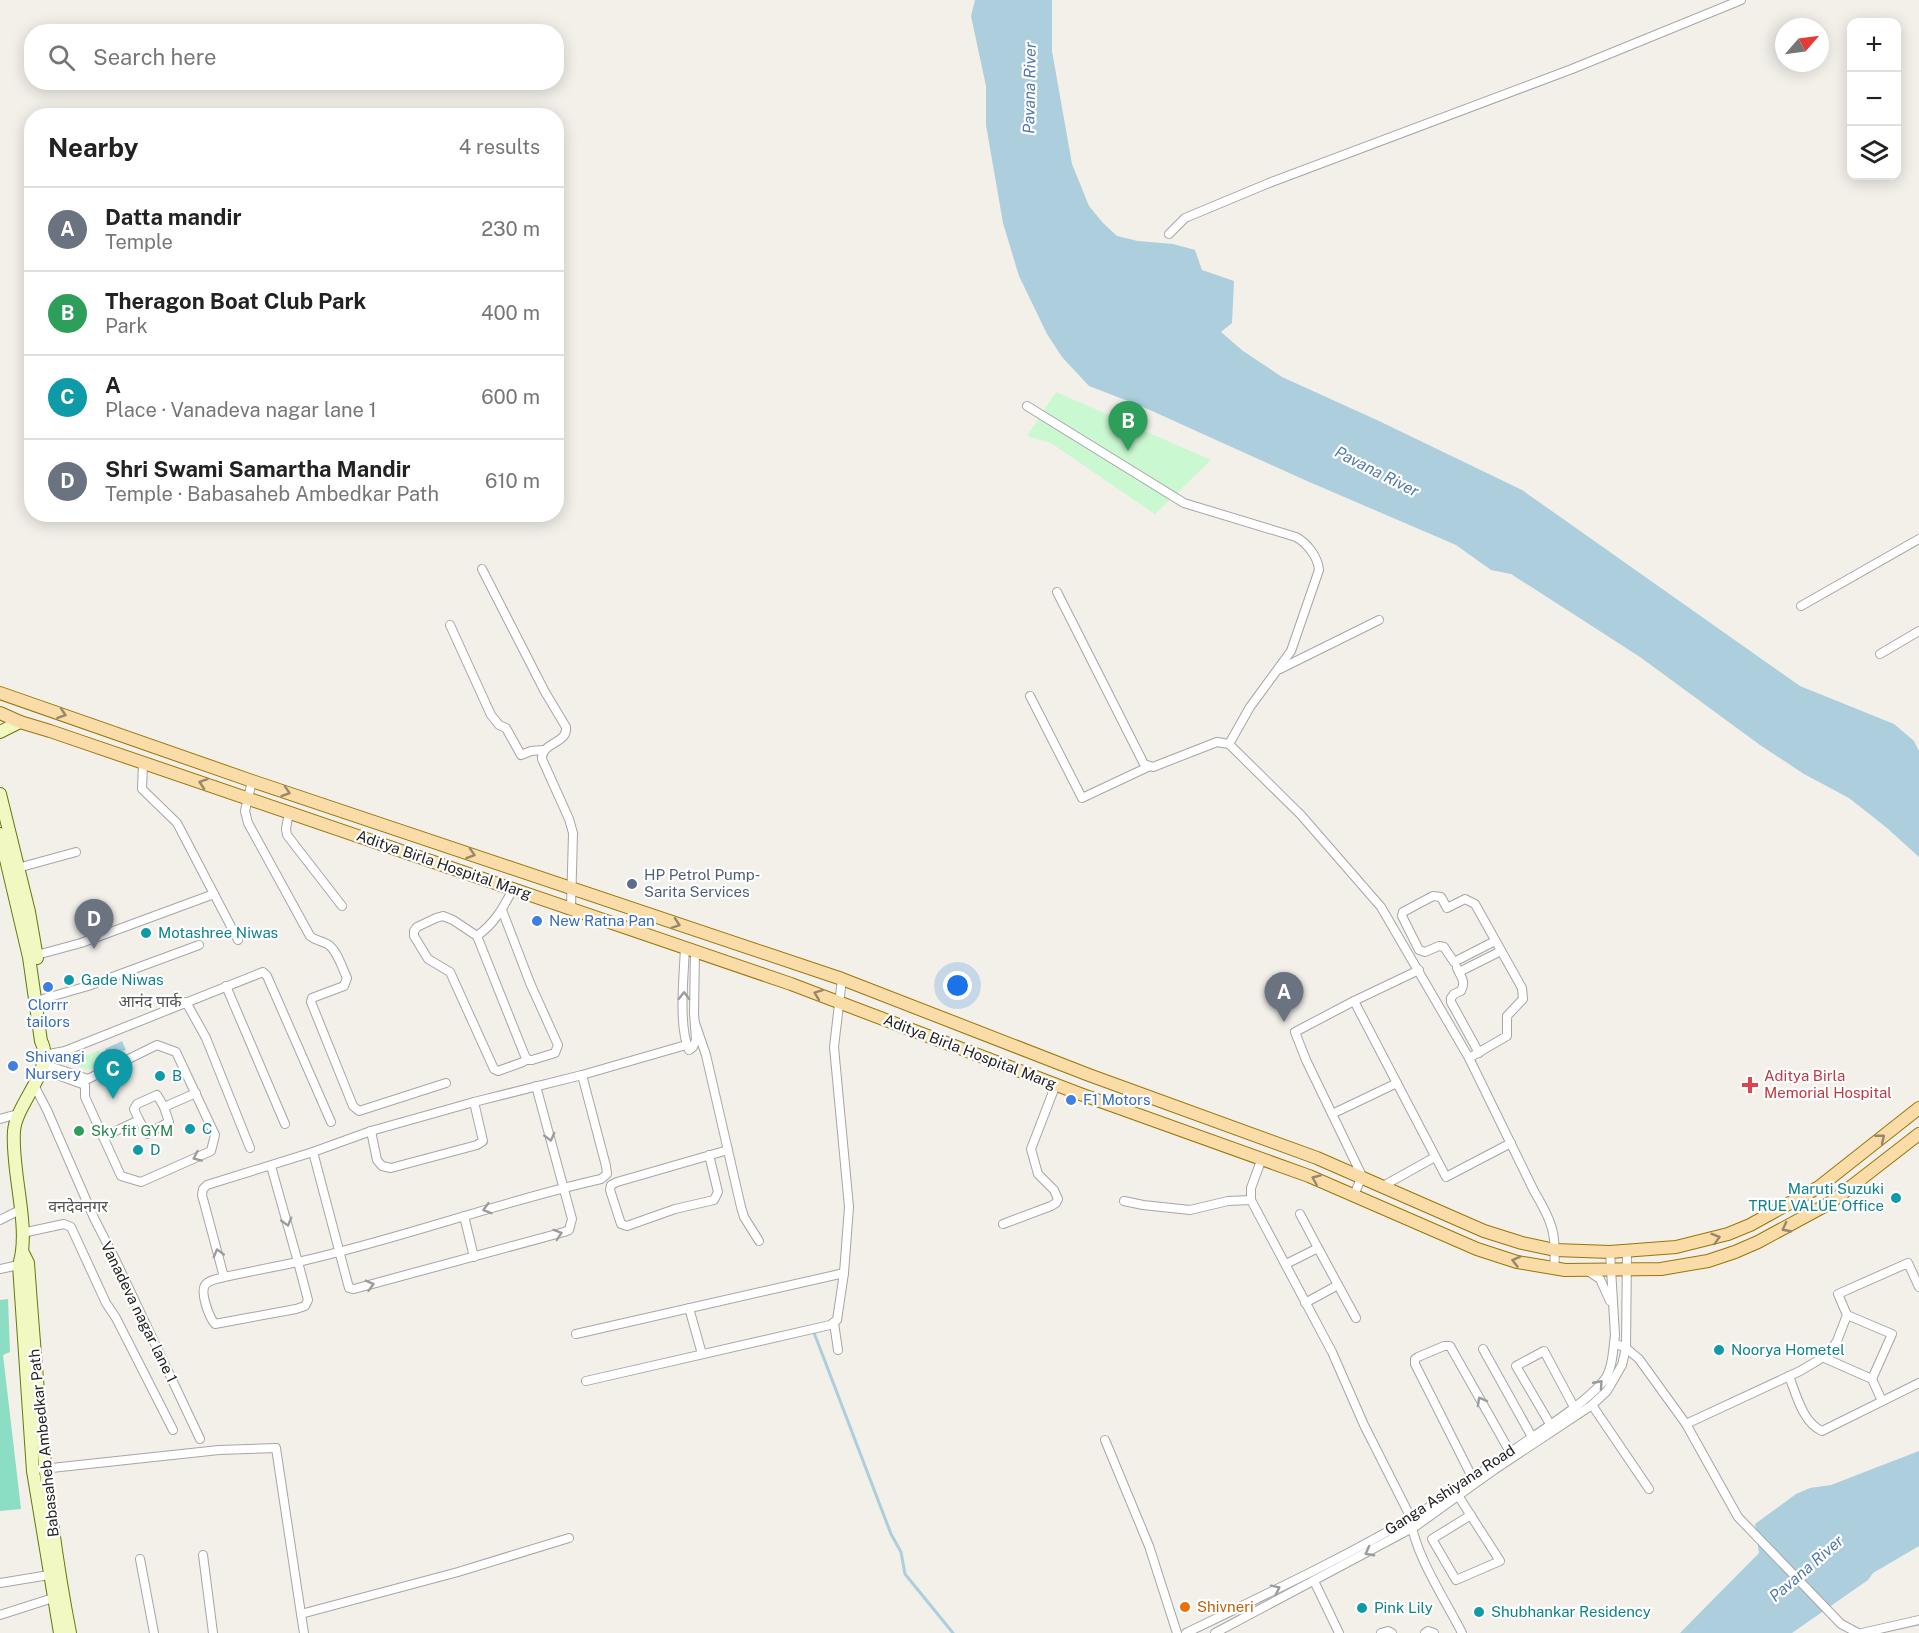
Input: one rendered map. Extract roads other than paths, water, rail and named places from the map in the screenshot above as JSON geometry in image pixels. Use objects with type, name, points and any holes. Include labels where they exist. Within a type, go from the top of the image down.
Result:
[{"type":"main road","name":"Aditya Birla Hospital Marg","points":[[4,694],[252,781],[842,979],[1089,1076],[1268,1139],[1362,1176],[1484,1231],[1555,1251],[1610,1252],[1676,1247],[1703,1241],[1750,1225],[1820,1187],[1919,1108]]},
{"type":"main road","name":"Aditya Birla Hospital Marg","points":[[0,713],[20,722],[690,949],[840,1003],[1083,1095],[1262,1158],[1477,1249],[1517,1262],[1554,1269],[1650,1270],[1708,1261],[1758,1242],[1830,1203],[1919,1134]]},
{"type":"main road","points":[[946,1043],[952,1023]]},
{"type":"main road","points":[[1083,1095],[1089,1076]]},
{"type":"street","points":[[1169,234],[1185,218],[1269,183],[1572,69],[1741,0]]},
{"type":"street","points":[[1027,406],[1184,503],[1302,540],[1316,558],[1319,570],[1291,651],[1250,707],[1229,744]]},
{"type":"street","points":[[1802,606],[1919,539]]},
{"type":"street","points":[[450,625],[491,715],[499,725],[506,728],[521,755],[543,750],[564,736],[566,727],[545,692],[482,569]]},
{"type":"street","points":[[1057,592],[1144,764],[1148,767]]},
{"type":"street","points":[[1277,670],[1379,620]]},
{"type":"street","points":[[1880,654],[1919,632]]},
{"type":"street","points":[[1030,696],[1082,798],[1148,767],[1158,766],[1217,742],[1229,744],[1301,815],[1381,907],[1469,1058],[1552,1224],[1554,1269]]},
{"type":"street","points":[[0,732],[20,722]]},
{"type":"street","points":[[543,750],[542,759],[573,833],[571,908]]},
{"type":"street","points":[[143,763],[142,789],[177,823],[238,940]]},
{"type":"street","points":[[252,781],[245,811],[248,823],[310,936],[333,949],[347,978],[344,986],[312,998],[311,1002],[353,1106],[359,1111],[446,1083]]},
{"type":"street","points":[[0,794],[8,866]]},
{"type":"street","points":[[289,812],[287,835],[342,906]]},
{"type":"street","points":[[0,834],[33,956],[40,1000],[43,1059]]},
{"type":"street","points":[[8,866],[76,852]]},
{"type":"street","points":[[477,936],[489,927],[502,910],[513,889]]},
{"type":"street","points":[[33,956],[81,943],[214,894]]},
{"type":"street","points":[[1469,1058],[1479,1053],[1507,1036],[1507,1016],[1523,999],[1524,993],[1474,904],[1465,899],[1447,908],[1441,897],[1433,896],[1403,912],[1402,916],[1419,950],[1425,952],[1439,946],[1444,947],[1454,962],[1464,981],[1461,991],[1454,994],[1451,1002],[1479,1053]]},
{"type":"street","points":[[502,910],[530,983],[558,1045],[555,1053],[528,1060],[477,936],[443,916],[426,922],[414,931],[414,936],[428,958],[450,972],[494,1069],[498,1071],[523,1062]]},
{"type":"street","points":[[1454,962],[1495,941]]},
{"type":"street","points":[[40,1000],[122,974],[199,945]]},
{"type":"street","points":[[690,949],[696,1040],[689,1050],[686,1045],[684,1023],[690,949]]},
{"type":"street","points":[[1459,972],[1501,951]]},
{"type":"street","points":[[1354,1195],[1362,1176],[1306,1060],[1295,1032],[1354,1000],[1419,970]]},
{"type":"street","points":[[43,1059],[259,972],[266,974],[331,1122]]},
{"type":"street","points":[[838,1350],[834,1323],[838,1316],[844,1273],[849,1207],[834,1047],[842,979]]},
{"type":"street","points":[[226,986],[285,1124]]},
{"type":"street","points":[[1354,1000],[1446,1177],[1511,1143]]},
{"type":"street","points":[[186,1002],[206,1038],[250,1148]]},
{"type":"street","points":[[684,1023],[695,1023]]},
{"type":"street","points":[[695,1023],[704,1047],[744,1217],[759,1241]]},
{"type":"street","points":[[158,1045],[176,1052],[215,1135],[211,1151],[141,1182],[121,1176],[85,1097],[85,1085],[43,1059],[88,1079],[158,1045]]},
{"type":"street","points":[[224,1278],[202,1195],[207,1185],[271,1166],[371,1131],[686,1045]]},
{"type":"street","name":"Babasaheb Ambedkar Path","points":[[43,1059],[34,1085],[18,1114],[14,1130],[14,1149],[22,1233],[21,1259],[28,1263],[39,1470],[49,1575],[60,1633]]},
{"type":"street","points":[[271,1166],[298,1262],[308,1300],[305,1306],[215,1324],[209,1318],[203,1290],[205,1284],[211,1280],[224,1278],[298,1262],[339,1253],[563,1187],[601,1179],[607,1174],[582,1075]]},
{"type":"street","points":[[1332,1114],[1397,1083]]},
{"type":"street","points":[[1004,1224],[1051,1206],[1058,1199],[1054,1190],[1038,1174],[1031,1149],[1056,1084]]},
{"type":"street","name":"Vanadeva nagar lane 1","points":[[34,1085],[94,1218],[120,1268],[200,1439]]},
{"type":"street","points":[[313,1152],[346,1284],[349,1288],[354,1289],[569,1230],[572,1219],[536,1086]]},
{"type":"street","points":[[164,1107],[196,1093]]},
{"type":"street","points":[[157,1095],[164,1107],[169,1119],[167,1125],[147,1134],[134,1109],[137,1104],[157,1095]]},
{"type":"street","points":[[371,1131],[377,1160],[382,1166],[391,1167],[477,1145],[483,1142],[474,1102]]},
{"type":"street","points":[[0,1119],[18,1114]]},
{"type":"street","points":[[103,1137],[139,1120]]},
{"type":"street","points":[[709,1155],[718,1192],[714,1200],[675,1209],[627,1226],[621,1224],[610,1190],[611,1185],[709,1155],[728,1150]]},
{"type":"street","points":[[1383,1186],[1435,1157]]},
{"type":"street","points":[[1262,1158],[1251,1188],[1251,1200],[1332,1352],[1411,1518],[1411,1529],[1427,1566],[1462,1633]]},
{"type":"street","points":[[1124,1201],[1190,1209],[1228,1201],[1251,1200]]},
{"type":"street","points":[[0,1220],[20,1210]]},
{"type":"street","points":[[1300,1214],[1356,1318]]},
{"type":"street","points":[[464,1216],[474,1257]]},
{"type":"street","points":[[22,1233],[64,1224],[71,1227],[106,1303],[116,1318],[173,1430]]},
{"type":"street","points":[[1286,1264],[1318,1248]]},
{"type":"street","points":[[1215,1633],[1411,1529],[1592,1405],[1607,1391],[1616,1378],[1626,1348],[1627,1250]]},
{"type":"street","name":"Ganga Ashiyana Road","points":[[1190,1632],[1335,1561],[1411,1518],[1532,1437],[1595,1390],[1606,1378],[1613,1357],[1610,1252]]},
{"type":"street","points":[[0,1269],[21,1259]]},
{"type":"street","points":[[1872,1379],[1892,1334],[1847,1315],[1838,1294],[1908,1263],[1919,1287]]},
{"type":"street","points":[[1587,1270],[1600,1279],[1613,1309]]},
{"type":"street","points":[[576,1334],[844,1273]]},
{"type":"street","points":[[1305,1303],[1338,1285]]},
{"type":"street","points":[[689,1308],[702,1354]]},
{"type":"street","points":[[1686,1424],[1789,1376],[1822,1357],[1837,1341],[1847,1315]]},
{"type":"street","points":[[586,1381],[834,1323]]},
{"type":"street","points":[[1614,1343],[1626,1348],[1639,1359],[1686,1424],[1738,1517],[1841,1624],[1860,1633],[1919,1620]]},
{"type":"street","points":[[1472,1477],[1415,1364],[1415,1359],[1418,1357],[1444,1346],[1450,1346],[1510,1452]]},
{"type":"street","points":[[1483,1349],[1532,1437]]},
{"type":"street","points":[[1550,1424],[1516,1366],[1544,1351],[1574,1407]]},
{"type":"street","points":[[1822,1357],[1872,1379],[1882,1401]]},
{"type":"street","points":[[1789,1376],[1809,1419],[1815,1427],[1822,1431],[1919,1383]]},
{"type":"street","points":[[1592,1405],[1649,1489]]},
{"type":"street","points":[[1105,1440],[1149,1546],[1177,1633]]},
{"type":"street","points":[[39,1470],[219,1450],[276,1448],[304,1633]]},
{"type":"street","name":"Babasaheb Ambedkar Path","points":[[39,1470],[70,1633]]},
{"type":"street","points":[[1459,1497],[1471,1515],[1500,1561],[1456,1580],[1432,1539],[1471,1515]]},
{"type":"street","points":[[301,1614],[458,1572],[569,1538]]},
{"type":"street","points":[[203,1555],[213,1633]]},
{"type":"street","points":[[140,1559],[154,1633]]},
{"type":"street","points":[[0,1583],[49,1575]]},
{"type":"street","points":[[1314,1581],[1339,1633]]},
{"type":"street","points":[[0,1615],[53,1598]]},
{"type":"street","points":[[1907,1623],[1910,1633]]},
{"type":"street","points":[[1381,1633],[1388,1630],[1392,1633]]},
{"type":"street","points":[[1425,1633],[1428,1631],[1434,1633]]},
{"type":"water","name":"Pavana River","points":[[975,0],[1052,0],[1052,51],[1072,164],[1089,206],[1117,236],[1138,241],[1173,244],[1195,250],[1202,270],[1234,281],[1232,323],[1221,332],[1243,351],[1282,377],[1522,490],[1800,686],[1894,724],[1914,741],[1919,751],[1919,857],[1849,798],[1804,774],[1760,745],[1640,657],[1511,574],[1491,570],[1456,545],[1141,406],[1089,386],[1062,357],[1047,334],[1019,276],[1003,223],[986,125],[986,86],[971,16]]},
{"type":"water","points":[[122,1041],[126,1050],[109,1058],[105,1049]]},
{"type":"water","name":"Pavana River","points":[[1919,1451],[1919,1546],[1873,1573],[1868,1580],[1792,1633],[1680,1633],[1759,1553],[1755,1524],[1796,1494],[1810,1488],[1831,1485]]},
{"type":"waterway","points":[[813,1330],[891,1534],[901,1552],[905,1574],[953,1633]]},
{"type":"place","name":"Theragon Boat Club Park","points":[[1128,451]]},
{"type":"place","name":"HP Petrol Pump- Sarita Services","points":[[632,884]]},
{"type":"place","name":"New Ratna Pan","points":[[537,921]]},
{"type":"place","name":"Motashree Niwas","points":[[146,933]]},
{"type":"place","name":"Shri Swami Samartha Mandir","points":[[94,949]]},
{"type":"place","name":"Gade Niwas","points":[[69,980]]},
{"type":"place","name":"Clorrr tailors","points":[[48,987]]},
{"type":"place","name":"Datta mandir","points":[[1284,1022]]},
{"type":"place","name":"Shivangi Nursery","points":[[13,1066]]},
{"type":"place","name":"B","points":[[160,1076]]},
{"type":"place","name":"Aditya Birla Memorial Hospital","points":[[1750,1085]]},
{"type":"place","name":"A","points":[[113,1099]]},
{"type":"place","name":"F1 Motors","points":[[1071,1100]]},
{"type":"place","name":"C","points":[[190,1129]]},
{"type":"place","name":"Sky fit GYM","points":[[79,1131]]},
{"type":"place","name":"D","points":[[138,1150]]},
{"type":"place","name":"Maruti Suzuki TRUE VALUE Office","points":[[1896,1198]]},
{"type":"place","name":"Noorya Hometel","points":[[1719,1350]]},
{"type":"place","name":"Shivneri","points":[[1185,1607]]},
{"type":"place","name":"Pink Lily","points":[[1362,1608]]},
{"type":"place","name":"Shubhankar Residency","points":[[1479,1612]]},
{"type":"district","name":"आनंद पार्क","points":[[150,1001]]},
{"type":"district","name":"वनदेवनगर","points":[[78,1206]]}]
